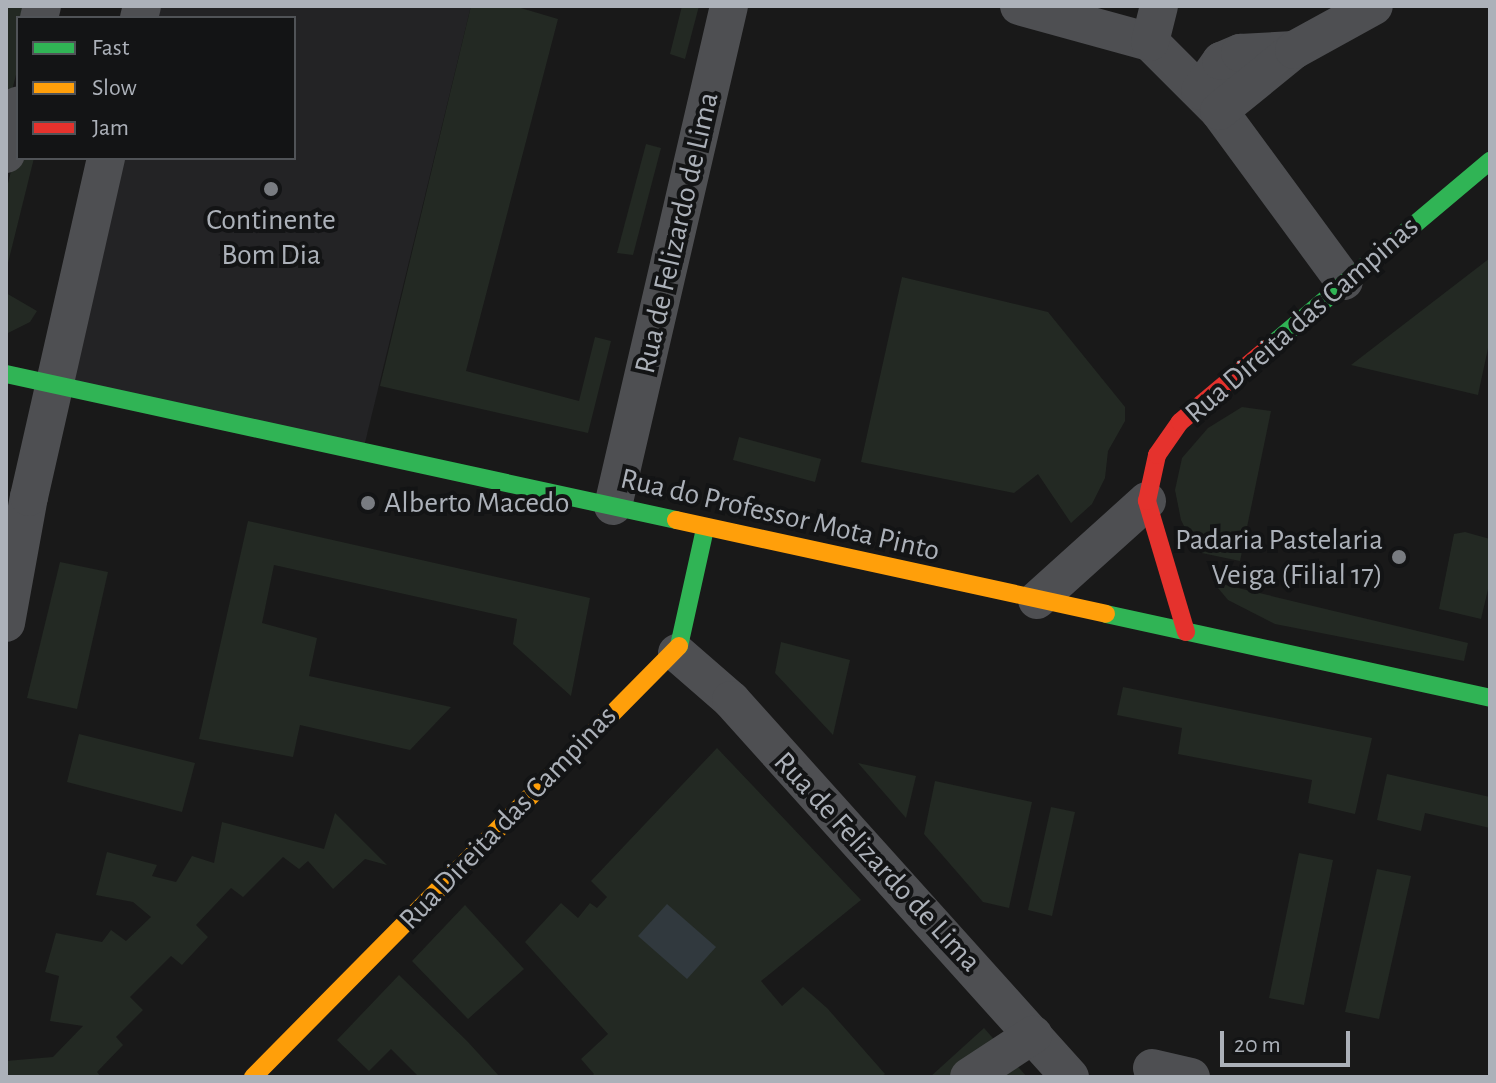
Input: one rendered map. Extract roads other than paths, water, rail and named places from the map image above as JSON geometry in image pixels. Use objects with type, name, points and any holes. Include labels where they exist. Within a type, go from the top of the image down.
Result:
[{"type":"street","name":"Rua de Felizardo de Lima","points":[[613,506],[729,6]]},
{"type":"street","points":[[1019,6],[1155,24],[1344,281]]},
{"type":"street","points":[[1209,101],[1221,61],[1240,53],[1294,50],[1374,6]]},
{"type":"street","points":[[6,154],[16,113]]},
{"type":"street","points":[[6,623],[29,497],[57,387],[106,160]]},
{"type":"street","name":"Rua Direita das Campinas","points":[[1186,632],[1147,501],[1157,455],[1180,422],[1490,161]]},
{"type":"street","name":"Rua do Professor Mota Pinto","points":[[6,374],[1490,698]]},
{"type":"street","points":[[1037,600],[1147,501]]},
{"type":"street","points":[[677,653],[705,529]]},
{"type":"street","name":"Rua de Felizardo de Lima","points":[[677,653],[731,700],[1070,1077]]},
{"type":"street","name":"Rua Direita das Campinas","points":[[253,1077],[661,661],[677,653]]},
{"type":"street","points":[[969,1077],[1033,1035]]},
{"type":"street","points":[[1152,1068],[1191,1077]]},
{"type":"place","name":"Continente Bom Dia","points":[[271,189]]},
{"type":"place","name":"Alberto Macedo","points":[[368,503]]},
{"type":"place","name":"Padaria Pastelaria Veiga (Filial 17)","points":[[1399,557]]}]
